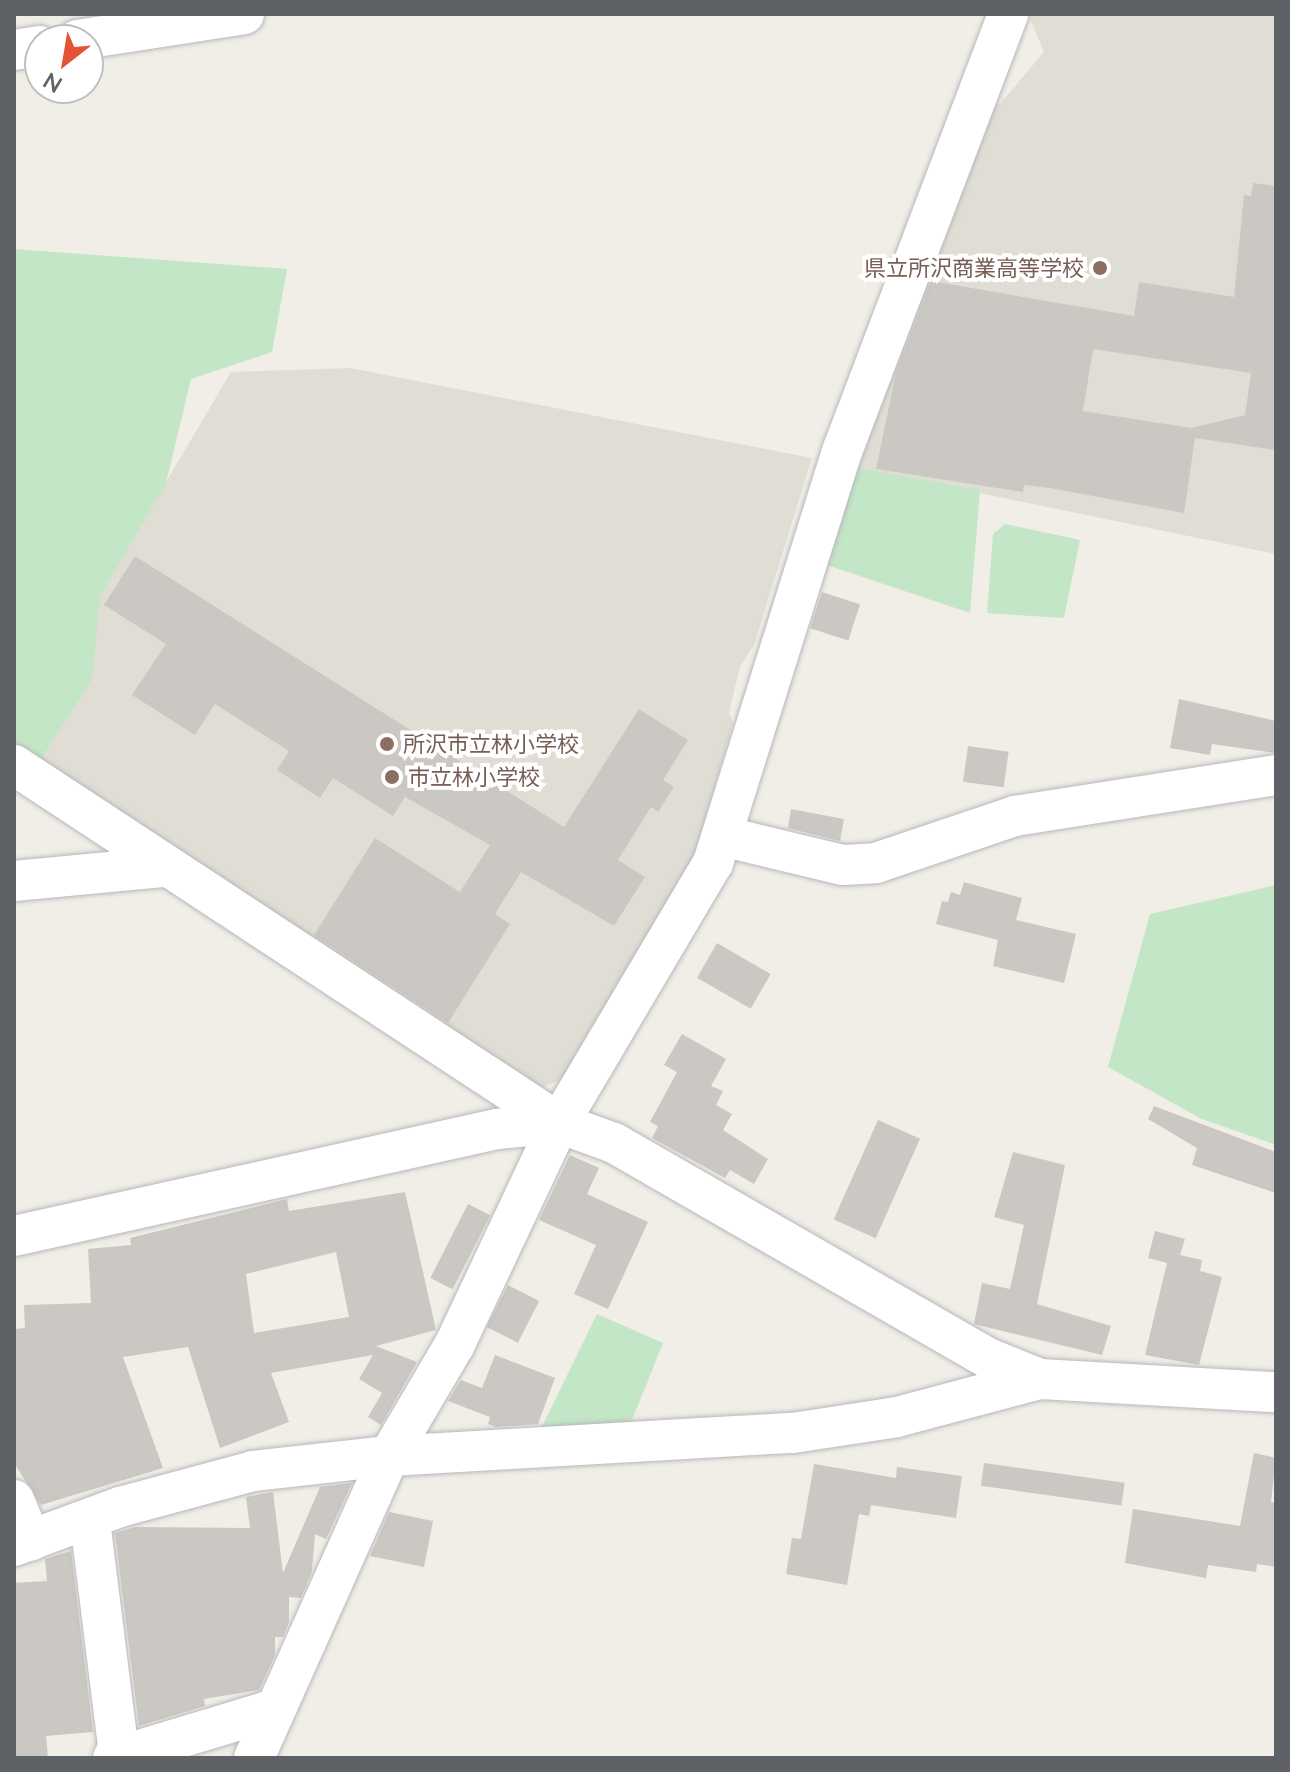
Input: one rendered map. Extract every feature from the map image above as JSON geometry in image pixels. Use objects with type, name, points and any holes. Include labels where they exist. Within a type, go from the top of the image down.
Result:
[{"type":"street","points":[[104,31],[128,23],[244,14]]},
{"type":"street","points":[[254,1758],[272,1710],[389,1456],[455,1344],[559,1123],[663,950],[722,836],[843,449],[1008,14]]},
{"type":"street","points":[[14,765],[162,867],[559,1123],[614,1143],[988,1358],[1040,1379]]},
{"type":"street","points":[[722,836],[843,865],[876,863],[1015,816],[1276,775]]},
{"type":"street","points":[[14,881],[162,867]]},
{"type":"street","points":[[14,1236],[497,1129],[559,1123]]},
{"type":"street","points":[[14,1500],[22,1544],[253,1471],[389,1456],[793,1433],[897,1417],[1040,1379],[1276,1392]]},
{"type":"street","points":[[90,1521],[116,1757],[272,1710]]},
{"type":"shaded area","name":"県立所沢商業高等学校","points":[[1028,14],[1276,14],[1276,554],[848,466],[987,104],[1000,104],[1044,52]]},
{"type":"shaded area","name":"所沢市立林小学校","points":[[350,368],[812,458],[754,645],[740,667],[729,712],[733,723],[693,860],[575,1075],[542,1087],[456,1044],[36,765],[91,609],[231,372]]},
{"type":"green space","points":[[14,249],[287,269],[272,352],[191,379],[166,483],[100,597],[92,679],[39,762],[14,744]]},
{"type":"green space","points":[[848,466],[980,490],[970,613],[818,562]]},
{"type":"green space","points":[[1005,524],[1080,540],[1064,618],[987,613],[993,534]]},
{"type":"green space","points":[[1276,885],[1276,1145],[1202,1119],[1108,1067],[1150,914]]},
{"type":"green space","points":[[597,1314],[663,1343],[628,1430],[538,1435]]},
{"type":"building","points":[[1253,183],[1276,186],[1276,450],[1195,438],[1184,513],[1050,488],[1024,485],[1023,492],[876,469],[896,373],[931,281],[1134,316],[1139,282],[1234,297],[1244,195],[1251,196]],"holes":[[[1093,349],[1251,373],[1245,415],[1191,428],[1083,411]]]},
{"type":"building","points":[[135,556],[564,827],[639,709],[688,740],[663,780],[674,787],[658,812],[651,807],[618,860],[645,877],[614,926],[521,872],[495,914],[510,924],[448,1023],[314,935],[375,838],[460,892],[490,845],[405,797],[393,816],[333,778],[320,798],[277,770],[289,751],[215,704],[195,735],[132,695],[166,644],[104,605]]},
{"type":"building","points":[[822,592],[860,604],[848,641],[810,628]]},
{"type":"building","points":[[1179,699],[1276,721],[1276,753],[1212,744],[1210,755],[1170,748]]},
{"type":"building","points":[[968,746],[1009,752],[1004,787],[963,782]]},
{"type":"building","points":[[791,809],[844,819],[840,841],[788,828]]},
{"type":"building","points":[[964,882],[1022,898],[1016,920],[1076,934],[1064,983],[993,966],[998,940],[936,924],[942,901],[948,902],[951,892],[960,895]]},
{"type":"building","points":[[717,943],[771,974],[751,1009],[697,978]]},
{"type":"building","points":[[682,1034],[726,1059],[711,1086],[723,1091],[716,1105],[732,1114],[723,1130],[768,1159],[754,1184],[730,1170],[725,1178],[652,1138],[658,1126],[650,1122],[677,1072],[664,1065]]},
{"type":"building","points":[[1154,1106],[1276,1152],[1276,1193],[1192,1165],[1197,1148],[1148,1119]]},
{"type":"building","points":[[878,1120],[920,1139],[876,1238],[834,1220]]},
{"type":"building","points":[[1013,1152],[1065,1165],[1037,1304],[1111,1326],[1102,1355],[974,1324],[982,1283],[1010,1289],[1024,1225],[994,1217]]},
{"type":"building","points":[[570,1155],[599,1168],[587,1194],[648,1222],[608,1309],[574,1294],[596,1245],[539,1220]]},
{"type":"building","points":[[405,1192],[436,1330],[376,1346],[417,1362],[381,1425],[368,1417],[382,1393],[359,1379],[373,1355],[271,1373],[289,1422],[220,1448],[188,1347],[123,1357],[163,1468],[41,1505],[14,1463],[14,1329],[25,1328],[24,1305],[91,1303],[88,1249],[131,1245],[130,1238],[287,1199],[289,1211]],"holes":[[[336,1252],[349,1317],[254,1333],[246,1274]]]},
{"type":"building","points":[[468,1204],[490,1215],[453,1289],[430,1278]]},
{"type":"building","points":[[1155,1231],[1185,1239],[1180,1255],[1202,1260],[1200,1271],[1222,1277],[1199,1365],[1145,1355],[1167,1263],[1148,1258]]},
{"type":"building","points":[[508,1285],[539,1301],[518,1343],[487,1327]]},
{"type":"building","points":[[495,1355],[555,1378],[538,1424],[496,1427],[488,1424],[490,1417],[448,1401],[461,1380],[482,1388]]},
{"type":"building","points":[[1254,1453],[1276,1458],[1271,1502],[1276,1503],[1276,1567],[1257,1564],[1256,1572],[1208,1565],[1206,1578],[1125,1563],[1133,1509],[1240,1526]]},
{"type":"building","points":[[984,1463],[1125,1483],[1121,1506],[981,1486]]},
{"type":"building","points":[[814,1464],[896,1478],[897,1467],[962,1476],[956,1518],[871,1505],[869,1516],[859,1514],[847,1585],[786,1574],[792,1538],[801,1539]]},
{"type":"building","points":[[352,1483],[326,1539],[315,1534],[312,1571],[301,1598],[289,1597],[289,1622],[283,1637],[275,1637],[275,1655],[259,1690],[204,1699],[205,1706],[139,1726],[115,1533],[135,1527],[250,1528],[246,1497],[273,1492],[283,1573],[320,1487]]},
{"type":"building","points":[[389,1512],[433,1521],[424,1567],[370,1556]]},
{"type":"building","points":[[71,1551],[93,1732],[46,1736],[48,1758],[14,1758],[14,1583],[47,1581],[45,1559]]},
{"type":"place","name":"県立所沢商業高等学校","points":[[1100,268]]},
{"type":"place","name":"所沢市立林小学校","points":[[387,744]]},
{"type":"place","name":"市立林小学校","points":[[392,777]]}]
